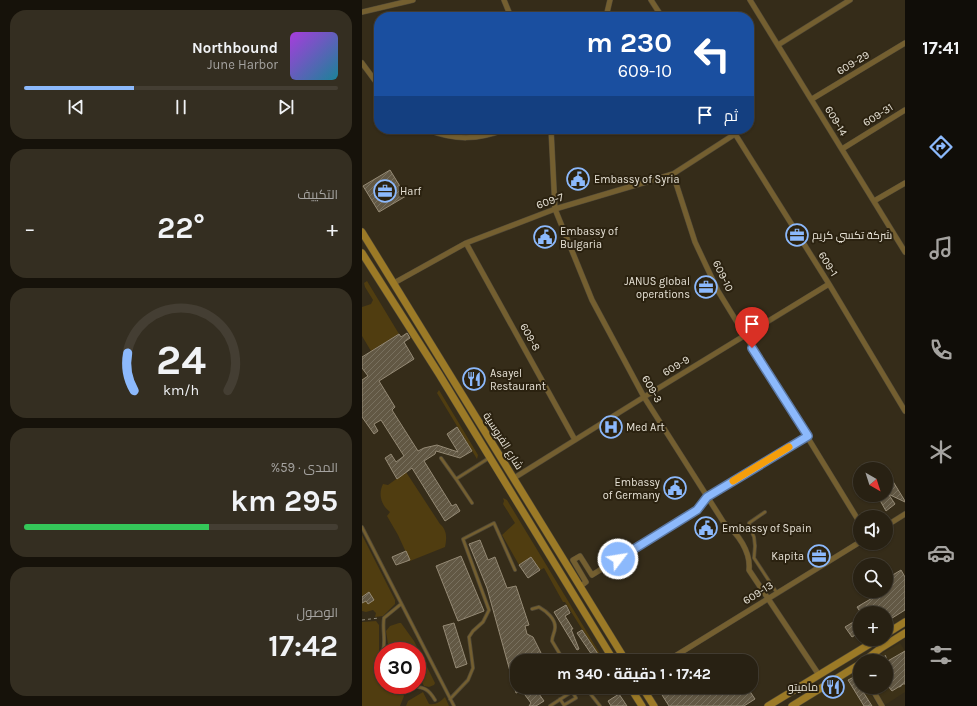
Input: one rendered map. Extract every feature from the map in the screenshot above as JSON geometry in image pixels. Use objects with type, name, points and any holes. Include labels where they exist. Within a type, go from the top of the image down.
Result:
[{"type":"street","points":[[362,12],[414,0]]},
{"type":"street","points":[[504,0],[509,12]]},
{"type":"street","points":[[607,12],[610,0]]},
{"type":"street","points":[[651,0],[659,12]]},
{"type":"street","name":"609-14","points":[[750,0],[904,249]]},
{"type":"street","points":[[778,45],[850,0]]},
{"type":"street","name":"609-29","points":[[812,99],[905,43]]},
{"type":"street","points":[[362,63],[374,79]]},
{"type":"street","name":"609-31","points":[[842,149],[905,110]]},
{"type":"street","points":[[438,134],[462,138],[490,136],[495,134]]},
{"type":"street","name":"609-3","points":[[551,134],[555,209],[592,300],[644,397],[724,523],[733,530],[745,548],[750,561],[749,570],[819,675]]},
{"type":"street","name":"609-7","points":[[394,283],[466,243],[555,209],[673,174],[731,134]]},
{"type":"street","name":"609-1","points":[[735,134],[829,284],[905,411]]},
{"type":"street","name":"609-10","points":[[673,174],[695,242],[718,291],[744,336],[808,436],[853,511]]},
{"type":"street","points":[[874,201],[905,183]]},
{"type":"street","name":"شارع الفروسية","points":[[362,232],[622,654]]},
{"type":"street","name":"609-8","points":[[466,243],[575,440]]},
{"type":"street","name":"شارع الفروسية","points":[[362,253],[439,374],[610,654]]},
{"type":"street","name":"609-9","points":[[514,478],[829,284]]},
{"type":"street","points":[[439,374],[446,370]]},
{"type":"street","points":[[581,586],[586,582],[573,560],[580,556],[592,575],[697,510],[707,497],[808,436]]},
{"type":"street","points":[[893,522],[905,514]]},
{"type":"street","name":"609-13","points":[[679,654],[853,546]]},
{"type":"street","points":[[893,630],[905,622]]},
{"type":"street","points":[[874,654],[905,633]]},
{"type":"street","points":[[768,706],[867,646]]},
{"type":"street","points":[[792,706],[853,669]]},
{"type":"street","points":[[634,694],[642,706]]},
{"type":"street","points":[[646,694],[654,706]]},
{"type":"street","points":[[875,694],[882,706]]},
{"type":"lane","points":[[441,458],[472,503]]},
{"type":"lane","points":[[456,479],[489,458]]},
{"type":"lane","points":[[764,512],[749,523],[754,537],[754,558],[777,594]]},
{"type":"lane","points":[[450,699],[468,680],[473,668],[469,637],[483,622],[489,610],[463,539],[494,523],[515,570]]},
{"type":"lane","points":[[362,527],[454,706]]},
{"type":"lane","points":[[385,642],[383,626],[384,618],[401,604]]},
{"type":"lane","points":[[532,609],[539,607],[547,611],[553,620],[556,627],[552,641],[560,654]]},
{"type":"lane","points":[[426,689],[435,700]]},
{"type":"lane","points":[[550,706],[568,694]]},
{"type":"lane","points":[[560,699],[564,705],[576,698],[574,694]]},
{"type":"lane","points":[[591,694],[600,706]]},
{"type":"path","points":[[362,620],[384,618]]},
{"type":"path","points":[[899,687],[905,684]]},
{"type":"shaded area","points":[[367,281],[399,334],[371,351],[362,336],[362,307],[371,304],[373,300],[365,287],[364,283]]},
{"type":"shaded area","points":[[439,390],[478,455],[477,459],[437,393]]},
{"type":"shaded area","points":[[406,472],[444,529],[446,537],[445,547],[410,561],[387,516],[390,512],[384,506],[381,499],[381,488],[383,484],[388,485]]},
{"type":"shaded area","points":[[503,498],[507,500],[600,654],[597,654],[565,602],[563,602],[544,568],[540,570],[531,557],[519,565],[502,535],[515,523],[503,504]]},
{"type":"shaded area","points":[[362,535],[395,600],[395,604],[383,616],[375,617],[376,613],[373,610],[366,612],[362,611]]},
{"type":"shaded area","points":[[376,621],[379,625],[379,642],[374,642],[374,694],[403,694],[404,696],[400,706],[362,706],[362,622]]},
{"type":"shaded area","points":[[401,623],[414,642],[388,642],[386,631],[390,626]]},
{"type":"shaded area","points":[[900,643],[905,651],[905,692],[885,705],[878,694],[893,694],[893,654],[882,654]]},
{"type":"shaded area","points":[[426,665],[435,683],[429,687],[426,686]]},
{"type":"shaded area","points":[[853,673],[853,694],[871,694],[878,706],[799,706]]},
{"type":"shaded area","points":[[420,694],[424,694],[429,704],[438,703],[445,697],[449,706],[406,706],[408,701]]},
{"type":"building","name":"Harf","points":[[390,170],[406,196],[379,212],[363,186]]},
{"type":"building","points":[[407,333],[410,338],[404,342],[414,359],[379,381],[395,407],[392,410],[418,451],[437,445],[458,452],[447,434],[457,427],[472,451],[460,458],[436,451],[435,454],[424,461],[452,506],[456,504],[460,511],[445,521],[412,468],[397,479],[385,458],[391,454],[396,462],[404,456],[381,420],[374,424],[378,431],[374,434],[362,417],[362,380],[368,376],[362,368],[362,357],[399,334],[401,337]]},
{"type":"building","points":[[893,481],[905,501],[893,496]]},
{"type":"building","points":[[893,501],[895,504],[885,510],[881,502]]},
{"type":"building","points":[[480,540],[488,560],[495,557],[507,588],[516,586],[529,625],[525,626],[527,634],[533,637],[542,654],[510,654],[510,671],[487,588],[469,544]]},
{"type":"building","points":[[406,551],[410,560],[396,565],[392,557]]},
{"type":"building","points":[[461,556],[484,611],[458,621],[436,566]]},
{"type":"building","points":[[531,557],[540,570],[528,578],[519,565]]},
{"type":"building","points":[[901,570],[905,577],[905,610],[893,618],[893,606],[859,606],[872,598],[893,598],[893,575]]},
{"type":"building","points":[[369,592],[374,600],[368,604],[366,601],[362,603],[362,597]]},
{"type":"building","points":[[566,605],[570,613],[565,616],[573,629],[571,629],[579,649],[577,650],[554,612]]},
{"type":"building","points":[[853,622],[853,636],[852,637],[845,627]]},
{"type":"building","points":[[454,623],[467,664],[456,668],[443,626]]},
{"type":"building","points":[[582,630],[598,654],[591,654],[577,633]]},
{"type":"building","points":[[905,651],[905,683],[893,690],[893,658]]},
{"type":"building","points":[[853,678],[853,688],[848,680]]},
{"type":"building","points":[[524,694],[539,694],[544,701],[536,706],[529,706],[531,703]]},
{"type":"building","points":[[619,694],[627,706],[611,706],[608,701]]},
{"type":"building","points":[[661,694],[752,694],[755,699],[744,706],[669,706]]},
{"type":"building","points":[[857,694],[865,694],[872,706],[864,706]]},
{"type":"slow traffic","points":[[733,481],[789,447]]},
{"type":"place","name":"Embassy of Syria","points":[[578,179]]},
{"type":"place","name":"Harf","points":[[385,191]]},
{"type":"place","name":"شركة تكسي كريم","points":[[797,235]]},
{"type":"place","name":"Embassy of Bulgaria","points":[[545,237]]},
{"type":"place","name":"JANUS global operations","points":[[706,287]]},
{"type":"place","name":"Asayel Restaurant","points":[[474,379]]},
{"type":"place","name":"Med Art","points":[[611,427]]},
{"type":"place","name":"Embassy of Germany","points":[[675,488]]},
{"type":"place","name":"Embassy of Spain","points":[[706,528]]},
{"type":"place","name":"Kapita","points":[[819,556]]},
{"type":"place","name":"ماميتو","points":[[833,687]]},
{"type":"route","points":[[618,559],[697,510],[707,497],[808,436],[752,348]]}]
